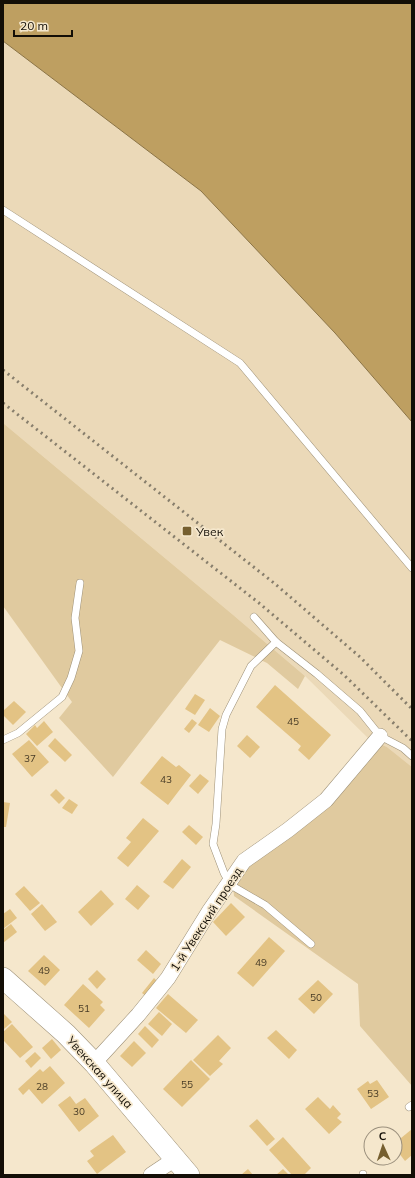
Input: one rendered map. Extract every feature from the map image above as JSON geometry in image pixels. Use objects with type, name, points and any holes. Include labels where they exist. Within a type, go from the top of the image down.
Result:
[{"type":"street","name":"1-й Увекский проезд","points":[[94,1063],[138,1015],[168,978],[210,910],[244,861],[288,830],[326,800],[380,736]]},
{"type":"street","name":"Увекская улица","points":[[6,985],[66,1034],[94,1063],[189,1175]]},
{"type":"street","points":[[151,1175],[175,1159]]},
{"type":"lane","points":[[3,210],[240,363],[412,568]]},
{"type":"lane","points":[[3,740],[18,733],[62,697],[71,678],[79,651],[75,618],[80,583]]},
{"type":"lane","points":[[254,618],[276,642],[317,674],[360,711],[380,736],[403,748],[412,756]]},
{"type":"lane","points":[[276,642],[251,666],[226,715],[222,729],[216,824],[213,844],[229,882],[265,906],[311,944]]},
{"type":"shaded area","points":[[3,3],[412,3],[412,422],[335,333],[201,191],[3,41]]},
{"type":"shaded area","points":[[3,41],[201,191],[335,333],[412,422],[412,767],[387,747],[369,739],[305,676],[3,423]]},
{"type":"shaded area","points":[[3,423],[305,676],[298,689],[267,663],[220,640],[113,777],[59,718],[72,702],[3,606]]},
{"type":"shaded area","points":[[369,739],[387,747],[412,767],[412,1086],[360,1026],[358,984],[234,896],[231,868],[321,798]]},
{"type":"building","points":[[275,685],[331,735],[309,760],[298,750],[301,746],[256,707]]},
{"type":"building","points":[[195,694],[205,700],[195,715],[185,709]]},
{"type":"building","points":[[14,701],[26,712],[13,725],[3,715],[3,711]]},
{"type":"building","points":[[210,708],[220,716],[209,732],[198,725]]},
{"type":"building","points":[[192,719],[197,723],[189,733],[184,729]]},
{"type":"building","points":[[44,721],[53,732],[37,746],[26,734],[35,725],[37,728]]},
{"type":"building","points":[[247,735],[260,747],[250,758],[237,746]]},
{"type":"building","points":[[55,738],[72,755],[65,762],[48,746]]},
{"type":"building","points":[[29,740],[49,762],[32,777],[12,754]]},
{"type":"building","points":[[162,756],[176,767],[179,765],[191,775],[168,805],[140,783]]},
{"type":"building","points":[[200,774],[209,781],[198,794],[189,786]]},
{"type":"building","points":[[56,789],[65,798],[59,804],[50,795]]},
{"type":"building","points":[[69,799],[78,805],[72,814],[62,808]]},
{"type":"building","points":[[3,802],[10,803],[6,827],[3,827]]},
{"type":"building","points":[[143,818],[159,831],[128,867],[117,858],[131,842],[126,838]]},
{"type":"building","points":[[189,825],[203,837],[196,845],[182,832]]},
{"type":"building","points":[[182,859],[191,867],[173,889],[163,882]]},
{"type":"building","points":[[137,885],[150,896],[138,910],[125,899]]},
{"type":"building","points":[[24,886],[40,903],[30,911],[15,894]]},
{"type":"building","points":[[101,890],[114,904],[91,926],[78,912]]},
{"type":"building","points":[[231,903],[245,917],[226,936],[213,922]]},
{"type":"building","points":[[42,904],[57,922],[45,931],[31,914]]},
{"type":"building","points":[[10,909],[17,918],[3,929],[3,914]]},
{"type":"building","points":[[11,924],[17,932],[3,943],[3,930]]},
{"type":"building","points":[[269,937],[285,951],[253,987],[237,973]]},
{"type":"building","points":[[146,950],[161,964],[153,974],[137,960]]},
{"type":"building","points":[[44,955],[60,970],[45,986],[28,971]]},
{"type":"building","points":[[97,970],[106,979],[97,989],[88,979]]},
{"type":"building","points":[[154,978],[158,982],[147,997],[142,993]]},
{"type":"building","points":[[318,980],[333,994],[314,1014],[298,999]]},
{"type":"building","points":[[83,984],[103,1002],[100,1005],[105,1010],[89,1028],[64,1005]]},
{"type":"building","points":[[168,994],[198,1020],[186,1033],[156,1008]]},
{"type":"building","points":[[159,1012],[172,1024],[162,1036],[148,1024]]},
{"type":"building","points":[[3,1013],[12,1022],[4,1029],[3,1027]]},
{"type":"building","points":[[12,1024],[33,1047],[20,1058],[4,1041],[3,1042],[3,1032]]},
{"type":"building","points":[[145,1026],[159,1040],[152,1048],[138,1034]]},
{"type":"building","points":[[276,1030],[297,1050],[289,1059],[267,1038]]},
{"type":"building","points":[[218,1035],[231,1048],[219,1061],[223,1064],[210,1076],[193,1060]]},
{"type":"building","points":[[52,1039],[61,1050],[51,1059],[42,1048]]},
{"type":"building","points":[[134,1041],[146,1053],[132,1067],[120,1056]]},
{"type":"building","points":[[35,1052],[41,1058],[31,1068],[25,1061]]},
{"type":"building","points":[[191,1060],[210,1079],[182,1107],[163,1089]]},
{"type":"building","points":[[50,1066],[65,1083],[42,1104],[29,1089],[23,1095],[18,1089],[40,1069],[43,1072]]},
{"type":"building","points":[[377,1080],[389,1097],[371,1109],[357,1089],[368,1081],[370,1084]]},
{"type":"building","points":[[70,1096],[76,1104],[85,1098],[99,1116],[79,1132],[58,1105]]},
{"type":"building","points":[[318,1097],[330,1109],[333,1105],[341,1114],[337,1118],[342,1122],[329,1134],[305,1109]]},
{"type":"building","points":[[257,1119],[275,1139],[267,1146],[249,1126]]},
{"type":"building","points":[[412,1129],[412,1155],[405,1161],[403,1158],[403,1136]]},
{"type":"building","points":[[113,1135],[126,1152],[97,1174],[87,1161],[94,1156],[90,1151]]},
{"type":"building","points":[[283,1137],[311,1168],[304,1175],[292,1175],[269,1150]]},
{"type":"building","points":[[248,1169],[253,1175],[241,1175]]},
{"type":"building","points":[[283,1169],[289,1175],[276,1175]]},
{"type":"railway","points":[[3,370],[274,583],[360,657],[412,709]]},
{"type":"railway","points":[[3,403],[259,603],[344,675],[412,741]]},
{"type":"place","name":"Увек","points":[[187,531]]}]
